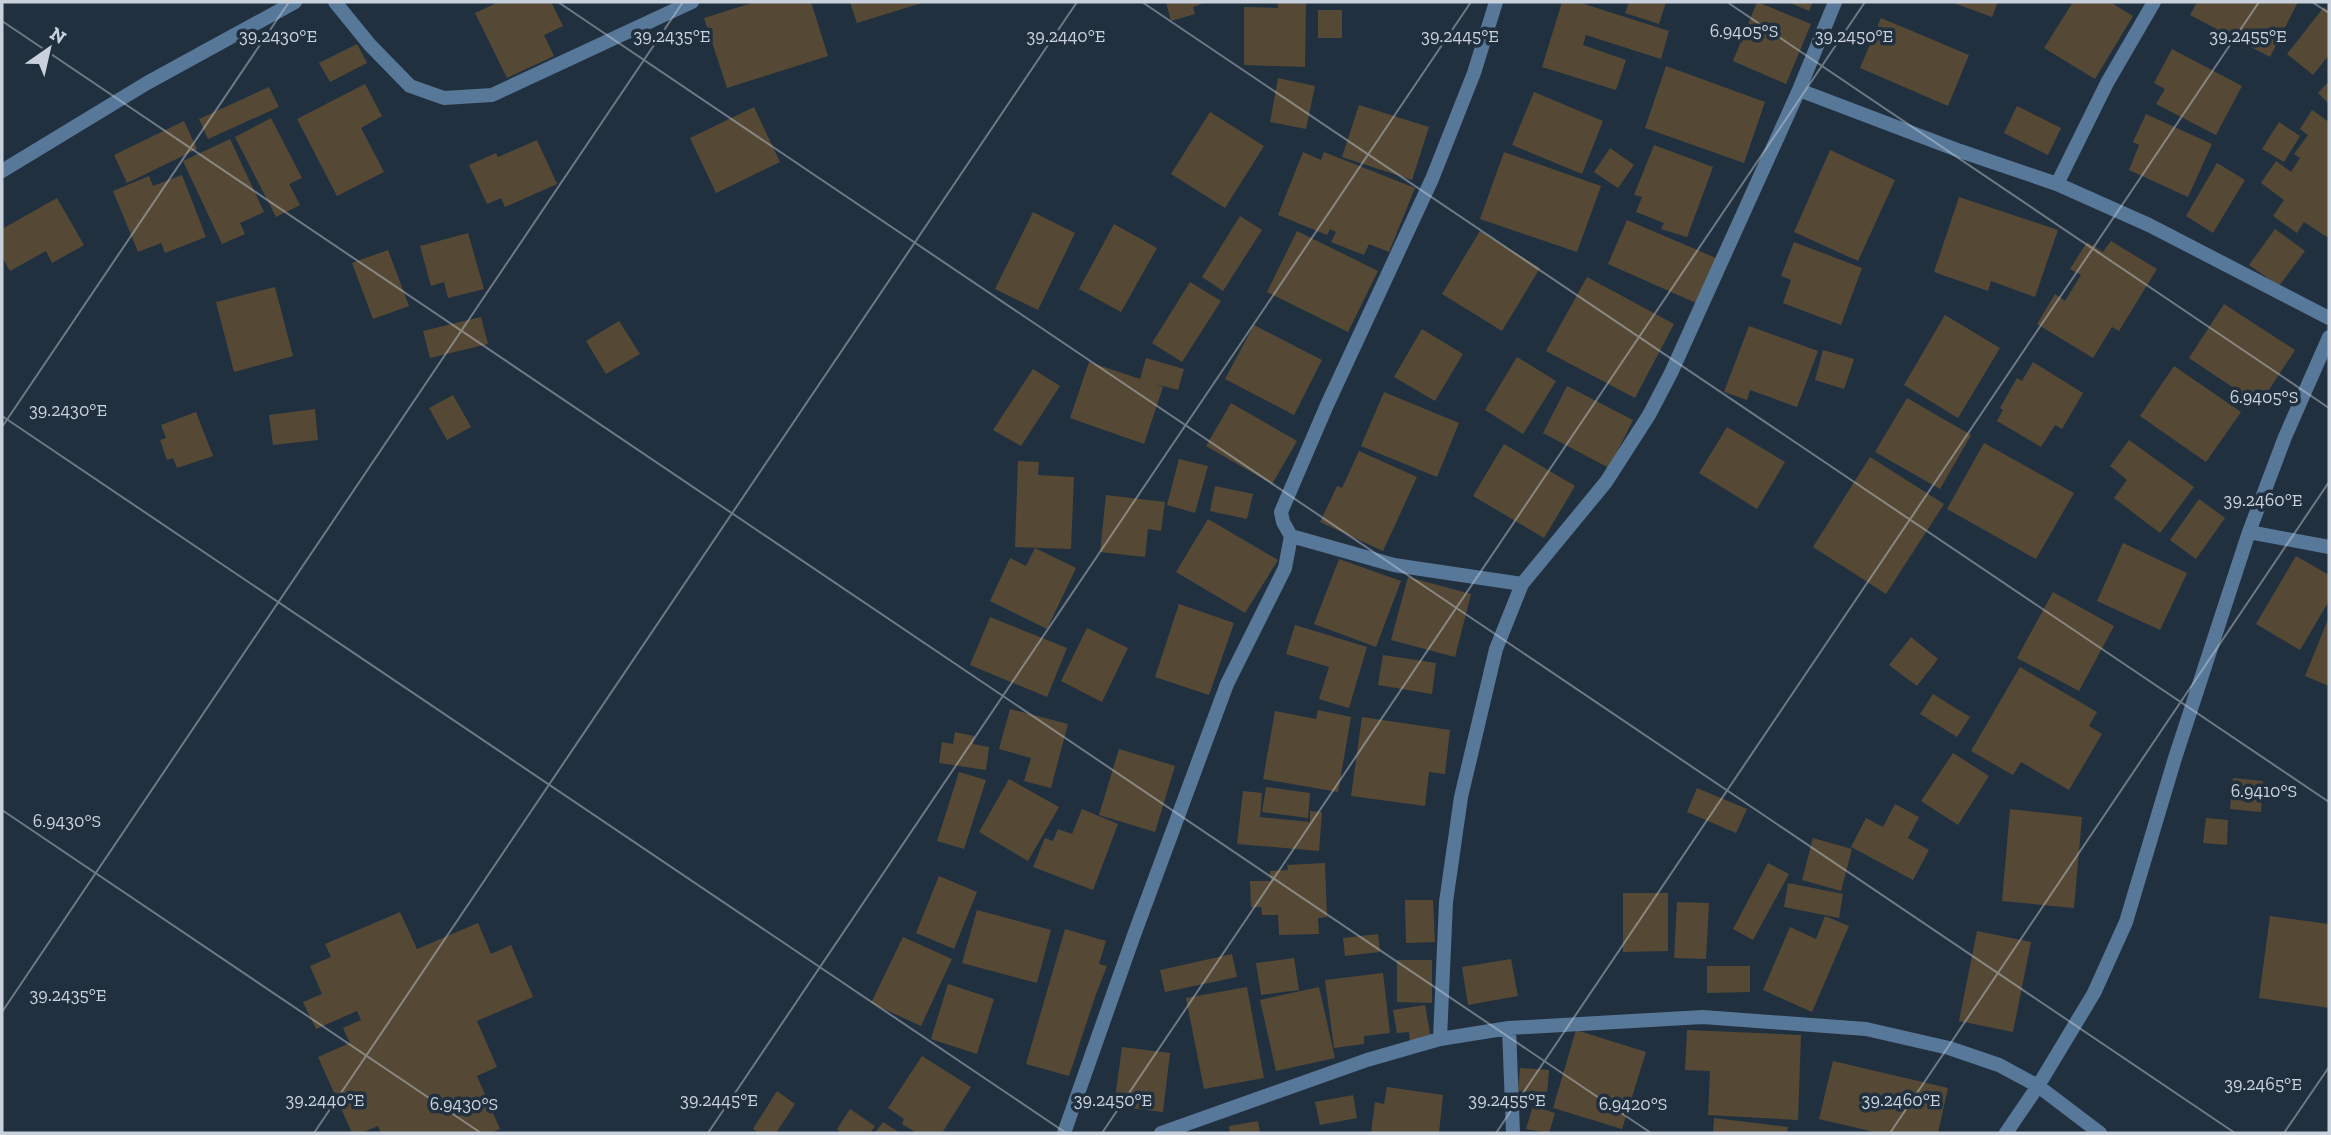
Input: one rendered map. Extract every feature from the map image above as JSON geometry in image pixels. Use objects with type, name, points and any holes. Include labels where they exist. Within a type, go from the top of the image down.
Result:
[{"type":"street","points":[[2,171],[147,83],[295,2]]},
{"type":"street","points":[[335,2],[370,45],[410,86],[444,98],[492,95],[692,2]]},
{"type":"street","points":[[1064,1133],[1227,684],[1285,568],[1291,536],[1281,512],[1327,405],[1432,179],[1474,73],[1496,2]]},
{"type":"street","points":[[1440,1039],[1447,902],[1461,797],[1496,649],[1522,584],[1606,482],[1649,415],[1688,339],[1799,90],[1835,2]]},
{"type":"street","points":[[2057,184],[2107,83],[2154,2]]},
{"type":"street","points":[[1799,90],[1960,152],[2057,184],[2149,225],[2329,318]]},
{"type":"street","points":[[2006,1133],[2094,993],[2126,922],[2175,758],[2249,532],[2285,437],[2329,337]]},
{"type":"street","points":[[2249,532],[2329,547]]},
{"type":"street","points":[[1291,536],[1394,565],[1522,584]]},
{"type":"street","points":[[1161,1133],[1367,1060],[1440,1039],[1509,1028],[1703,1017],[1866,1029],[1950,1048],[1999,1065],[2038,1086],[2100,1133]]},
{"type":"street","points":[[1509,1028],[1513,1133]]},
{"type":"building","points":[[499,2],[551,2],[563,26],[544,35],[554,56],[507,78],[475,13]]},
{"type":"building","points":[[755,2],[811,2],[828,56],[727,88],[704,18]]},
{"type":"building","points":[[850,2],[925,2],[857,23]]},
{"type":"building","points":[[1166,2],[1206,2],[1193,7],[1195,14],[1171,21]]},
{"type":"building","points":[[1278,2],[1306,2],[1305,67],[1244,65],[1244,7],[1278,8]]},
{"type":"building","points":[[1562,2],[1578,2],[1669,31],[1661,59],[1586,35],[1583,45],[1626,60],[1616,90],[1542,67]]},
{"type":"building","points":[[1629,2],[1666,2],[1659,24],[1625,13]]},
{"type":"building","points":[[1757,2],[1811,24],[1786,84],[1733,61]]},
{"type":"building","points":[[1788,2],[1813,2],[1809,11]]},
{"type":"building","points":[[1951,2],[1998,2],[1992,17]]},
{"type":"building","points":[[2073,2],[2110,2],[2133,16],[2095,79],[2044,48]]},
{"type":"building","points":[[2197,2],[2298,2],[2270,57],[2190,15]]},
{"type":"building","points":[[2324,7],[2329,11],[2329,55],[2313,75],[2287,54]]},
{"type":"building","points":[[1318,10],[1342,10],[1342,38],[1318,38]]},
{"type":"building","points":[[1881,18],[1969,55],[1948,106],[1860,68]]},
{"type":"building","points":[[357,44],[367,63],[330,82],[319,63]]},
{"type":"building","points":[[2172,49],[2242,86],[2216,135],[2156,104],[2165,89],[2154,83]]},
{"type":"building","points":[[1666,66],[1765,102],[1744,163],[1645,128]]},
{"type":"building","points":[[1278,78],[1315,86],[1306,129],[1270,122]]},
{"type":"building","points":[[2329,81],[2329,104],[2318,93]]},
{"type":"building","points":[[365,84],[382,116],[361,128],[384,172],[337,196],[297,119]]},
{"type":"building","points":[[269,87],[279,107],[208,139],[199,119]]},
{"type":"building","points":[[1534,92],[1603,121],[1582,174],[1512,145]]},
{"type":"building","points":[[1359,105],[1429,127],[1412,180],[1342,157]]},
{"type":"building","points":[[2017,106],[2061,128],[2048,155],[2004,133]]},
{"type":"building","points":[[754,107],[780,162],[716,193],[690,138]]},
{"type":"building","points":[[2312,110],[2329,122],[2327,237],[2304,222],[2297,233],[2273,216],[2284,200],[2261,183],[2276,161],[2291,172],[2300,158],[2294,154],[2308,135],[2300,129]]},
{"type":"building","points":[[1210,112],[1264,146],[1225,208],[1171,174]]},
{"type":"building","points":[[2146,114],[2212,144],[2188,197],[2129,170],[2139,145],[2133,142]]},
{"type":"building","points":[[271,118],[302,178],[289,184],[300,205],[276,217],[235,137]]},
{"type":"building","points":[[184,121],[197,149],[127,183],[114,155]]},
{"type":"building","points":[[2279,122],[2300,136],[2284,162],[2262,149]]},
{"type":"building","points":[[230,139],[264,212],[240,223],[245,234],[222,244],[183,161]]},
{"type":"building","points":[[537,140],[557,184],[505,207],[501,198],[487,204],[469,165],[496,153],[498,157]]},
{"type":"building","points":[[1654,145],[1713,167],[1687,237],[1661,229],[1664,223],[1636,212],[1642,197],[1634,195]]},
{"type":"building","points":[[1610,148],[1634,165],[1618,188],[1594,172]]},
{"type":"building","points":[[1830,150],[1895,180],[1858,261],[1794,232]]},
{"type":"building","points":[[1303,152],[1321,160],[1324,152],[1415,188],[1389,252],[1369,244],[1364,255],[1331,242],[1336,232],[1330,229],[1327,235],[1278,215]]},
{"type":"building","points":[[1504,152],[1601,186],[1577,252],[1480,219]]},
{"type":"building","points":[[2217,163],[2245,180],[2213,233],[2186,216]]},
{"type":"building","points":[[182,175],[206,237],[165,253],[161,243],[138,252],[113,191],[149,176],[153,186]]},
{"type":"building","points":[[1959,197],[2058,230],[2035,297],[1991,281],[1988,291],[1934,272]]},
{"type":"building","points":[[57,198],[84,245],[52,263],[46,251],[10,271],[2,257],[2,229]]},
{"type":"building","points":[[1033,212],[1075,233],[1038,310],[995,289]]},
{"type":"building","points":[[1240,216],[1262,230],[1223,291],[1202,277]]},
{"type":"building","points":[[1627,220],[1716,258],[1696,303],[1608,264]]},
{"type":"building","points":[[1114,224],[1157,248],[1121,312],[1079,289]]},
{"type":"building","points":[[2275,229],[2305,251],[2279,286],[2249,265]]},
{"type":"building","points":[[1297,231],[1378,271],[1348,332],[1267,292]]},
{"type":"building","points":[[1480,231],[1540,268],[1502,331],[1442,294]]},
{"type":"building","points":[[468,233],[484,289],[448,298],[444,282],[431,286],[420,246]]},
{"type":"building","points":[[2111,241],[2157,269],[2119,331],[2112,327],[2093,358],[2037,324],[2055,294],[2065,301],[2081,275],[2070,269],[2087,242],[2103,252]]},
{"type":"building","points":[[1794,242],[1862,268],[1841,325],[1783,303],[1791,280],[1781,276]]},
{"type":"building","points":[[388,250],[409,306],[373,319],[352,263]]},
{"type":"building","points":[[1587,277],[1674,324],[1635,398],[1546,351]]},
{"type":"building","points":[[1190,282],[1221,301],[1182,362],[1152,343]]},
{"type":"building","points":[[275,287],[293,356],[234,372],[216,302]]},
{"type":"building","points":[[2224,304],[2295,350],[2259,405],[2189,358]]},
{"type":"building","points":[[1945,315],[2000,348],[1958,418],[1904,385]]},
{"type":"building","points":[[481,317],[488,344],[430,358],[423,331]]},
{"type":"building","points":[[619,321],[640,354],[606,374],[586,341]]},
{"type":"building","points":[[1254,325],[1322,360],[1294,415],[1225,379]]},
{"type":"building","points":[[1749,326],[1818,351],[1797,407],[1750,390],[1747,400],[1724,392]]},
{"type":"building","points":[[1422,329],[1463,354],[1435,401],[1394,377]]},
{"type":"building","points":[[1823,350],[1854,359],[1844,389],[1815,380]]},
{"type":"building","points":[[1517,357],[1556,381],[1523,434],[1485,410]]},
{"type":"building","points":[[1146,358],[1184,369],[1178,390],[1155,384],[1163,387],[1144,444],[1070,418],[1089,362],[1140,379]]},
{"type":"building","points":[[2033,362],[2083,393],[2062,429],[2055,425],[2041,447],[1997,421],[2003,410],[2000,408],[2017,378],[2022,381]]},
{"type":"building","points":[[2174,366],[2241,412],[2206,462],[2140,416]]},
{"type":"building","points":[[1033,369],[1060,386],[1021,446],[993,430]]},
{"type":"building","points":[[1567,386],[1633,420],[1609,468],[1543,433]]},
{"type":"building","points":[[1384,392],[1459,423],[1437,477],[1361,446]]},
{"type":"building","points":[[453,395],[471,427],[447,440],[429,408]]},
{"type":"building","points":[[1907,398],[1971,435],[1940,489],[1875,452]]},
{"type":"building","points":[[1231,403],[1297,441],[1272,484],[1206,446]]},
{"type":"building","points":[[315,409],[318,440],[273,445],[269,415]]},
{"type":"building","points":[[196,412],[213,456],[177,468],[173,458],[167,460],[160,440],[166,438],[161,425]]},
{"type":"building","points":[[1727,427],[1785,462],[1757,509],[1699,473]]},
{"type":"building","points":[[2129,440],[2194,487],[2160,533],[2114,498],[2127,480],[2110,466]]},
{"type":"building","points":[[1984,443],[2074,493],[2036,559],[1947,509]]},
{"type":"building","points":[[1504,444],[1575,486],[1544,538],[1473,496]]},
{"type":"building","points":[[1359,451],[1417,477],[1383,551],[1320,522],[1337,486],[1342,488]]},
{"type":"building","points":[[1870,457],[1944,504],[1886,594],[1813,547]]},
{"type":"building","points":[[1179,459],[1208,466],[1195,513],[1167,505]]},
{"type":"building","points":[[1018,461],[1039,462],[1038,475],[1074,477],[1071,549],[1015,547]]},
{"type":"building","points":[[1215,486],[1253,494],[1247,519],[1210,511]]},
{"type":"building","points":[[1106,495],[1165,502],[1161,531],[1148,529],[1145,557],[1100,552]]},
{"type":"building","points":[[2199,499],[2225,518],[2196,559],[2170,540]]},
{"type":"building","points":[[1208,519],[1278,560],[1245,613],[1176,572]]},
{"type":"building","points":[[2123,543],[2187,573],[2160,630],[2097,601]]},
{"type":"building","points":[[1035,548],[1076,568],[1047,629],[990,601],[1010,558],[1026,566]]},
{"type":"building","points":[[2296,556],[2329,575],[2329,601],[2300,650],[2256,624]]},
{"type":"building","points":[[1339,559],[1401,581],[1376,647],[1314,624]]},
{"type":"building","points":[[1408,577],[1471,594],[1455,657],[1391,640]]},
{"type":"building","points":[[2053,592],[2114,626],[2079,691],[2017,658]]},
{"type":"building","points":[[1179,604],[1234,623],[1209,695],[1155,677]]},
{"type":"building","points":[[990,617],[1067,648],[1047,697],[970,665]]},
{"type":"building","points":[[2329,617],[2329,686],[2305,676]]},
{"type":"building","points":[[1295,625],[1367,647],[1349,708],[1319,699],[1329,667],[1286,654]]},
{"type":"building","points":[[1087,628],[1128,648],[1102,702],[1061,681]]},
{"type":"building","points":[[1911,637],[1938,659],[1917,686],[1889,665]]},
{"type":"building","points":[[1383,655],[1436,663],[1432,694],[1378,685]]},
{"type":"building","points":[[2020,667],[2097,712],[2089,726],[2102,734],[2069,790],[2021,762],[2013,775],[1971,751]]},
{"type":"building","points":[[1933,694],[1970,717],[1957,737],[1920,714]]},
{"type":"building","points":[[1010,709],[1068,724],[1051,788],[1024,781],[1031,758],[999,749]]},
{"type":"building","points":[[1318,710],[1351,717],[1338,792],[1263,779],[1275,711],[1316,719]]},
{"type":"building","points":[[1362,717],[1450,730],[1445,774],[1429,772],[1425,806],[1351,796]]},
{"type":"building","points":[[955,732],[974,736],[973,744],[989,747],[986,770],[939,763],[942,742],[953,744]]},
{"type":"building","points":[[1119,749],[1175,766],[1155,832],[1099,815]]},
{"type":"building","points":[[1953,753],[1989,776],[1958,825],[1921,801]]},
{"type":"building","points":[[959,772],[986,780],[964,849],[937,841]]},
{"type":"building","points":[[2233,778],[2263,781],[2261,812],[2230,809]]},
{"type":"building","points":[[1009,779],[1059,807],[1028,861],[979,832]]},
{"type":"building","points":[[1266,787],[1310,793],[1308,818],[1262,812]]},
{"type":"building","points":[[1697,788],[1747,809],[1736,833],[1687,812]]},
{"type":"building","points":[[1243,791],[1262,793],[1260,817],[1310,822],[1310,811],[1322,812],[1319,851],[1237,844]]},
{"type":"building","points":[[1895,804],[1919,817],[1908,838],[1929,850],[1913,880],[1851,847],[1866,818],[1883,827]]},
{"type":"building","points":[[1082,809],[1118,824],[1093,890],[1033,867],[1045,838],[1053,841],[1058,829],[1072,834]]},
{"type":"building","points":[[2010,809],[2082,817],[2074,908],[2002,901]]},
{"type":"building","points":[[2206,818],[2228,820],[2227,845],[2203,843]]},
{"type":"building","points":[[1813,838],[1852,849],[1841,891],[1802,880]]},
{"type":"building","points":[[1325,863],[1327,917],[1318,918],[1319,934],[1279,935],[1278,915],[1262,915],[1261,907],[1251,907],[1250,881],[1271,881],[1270,871],[1288,870],[1287,865]]},
{"type":"building","points":[[1768,863],[1789,874],[1753,940],[1733,929]]},
{"type":"building","points":[[939,876],[977,892],[954,949],[916,933]]},
{"type":"building","points":[[1788,883],[1843,894],[1839,918],[1784,907]]},
{"type":"building","points":[[1623,893],[1668,893],[1668,951],[1623,952]]},
{"type":"building","points":[[1405,900],[1433,900],[1435,942],[1406,943]]},
{"type":"building","points":[[1677,902],[1709,903],[1706,959],[1674,958]]},
{"type":"building","points":[[977,910],[1051,930],[1037,983],[962,963]]},
{"type":"building","points":[[400,912],[417,949],[478,923],[491,954],[511,945],[533,997],[477,1021],[497,1067],[477,1076],[500,1129],[490,1133],[381,1133],[378,1126],[361,1133],[352,1133],[318,1057],[350,1043],[343,1028],[361,1020],[357,1011],[316,1029],[303,1002],[322,994],[310,966],[331,957],[325,944]]},
{"type":"building","points":[[1825,916],[1849,926],[1812,1012],[1763,990],[1790,927],[1816,939]]},
{"type":"building","points":[[2270,916],[2329,924],[2329,1008],[2259,998]]},
{"type":"building","points":[[1065,929],[1106,941],[1099,964],[1107,966],[1069,1076],[1026,1064]]},
{"type":"building","points":[[1977,931],[2031,942],[2013,1032],[1959,1021]]},
{"type":"building","points":[[1378,934],[1380,952],[1345,956],[1343,938]]},
{"type":"building","points":[[903,937],[952,959],[921,1026],[871,1003]]},
{"type":"building","points":[[1232,954],[1237,977],[1165,992],[1160,970]]},
{"type":"building","points":[[1294,958],[1299,990],[1261,995],[1256,963]]},
{"type":"building","points":[[1511,959],[1518,996],[1468,1005],[1462,967]]},
{"type":"building","points":[[1397,960],[1432,960],[1432,1003],[1397,1002]]},
{"type":"building","points":[[1707,966],[1750,966],[1750,992],[1707,993]]},
{"type":"building","points":[[1383,973],[1390,1033],[1364,1036],[1364,1044],[1334,1048],[1325,980]]},
{"type":"building","points":[[948,984],[994,999],[977,1054],[931,1039]]},
{"type":"building","points":[[1247,987],[1264,1078],[1204,1089],[1186,998]]},
{"type":"building","points":[[1319,987],[1335,1058],[1276,1071],[1260,1000]]},
{"type":"building","points":[[1425,1005],[1431,1039],[1410,1042],[1409,1032],[1397,1033],[1393,1010]]},
{"type":"building","points":[[1576,1030],[1646,1052],[1622,1129],[1553,1108]]},
{"type":"building","points":[[1687,1030],[1801,1035],[1798,1120],[1708,1115],[1710,1071],[1685,1070]]},
{"type":"building","points":[[1122,1047],[1170,1053],[1163,1112],[1114,1106]]},
{"type":"building","points":[[922,1056],[971,1087],[942,1133],[917,1133],[902,1124],[904,1119],[888,1108]]},
{"type":"building","points":[[1833,1061],[1948,1088],[1938,1133],[1879,1133],[1819,1119]]},
{"type":"building","points":[[1520,1068],[1549,1070],[1547,1093],[1518,1091]]},
{"type":"building","points":[[1387,1087],[1443,1095],[1439,1133],[1371,1133],[1375,1102],[1384,1104]]},
{"type":"building","points":[[777,1091],[795,1104],[776,1133],[759,1133],[753,1129]]},
{"type":"building","points":[[1353,1095],[1357,1118],[1320,1125],[1315,1102]]},
{"type":"building","points":[[1533,1106],[1555,1113],[1549,1133],[1526,1129]]},
{"type":"building","points":[[850,1109],[875,1126],[870,1133],[839,1133],[837,1129]]},
{"type":"building","points":[[1714,1118],[1788,1127],[1787,1133],[1713,1133]]},
{"type":"building","points":[[1258,1121],[1260,1133],[1230,1133],[1229,1126]]},
{"type":"building","points":[[883,1122],[900,1133],[875,1133]]}]
